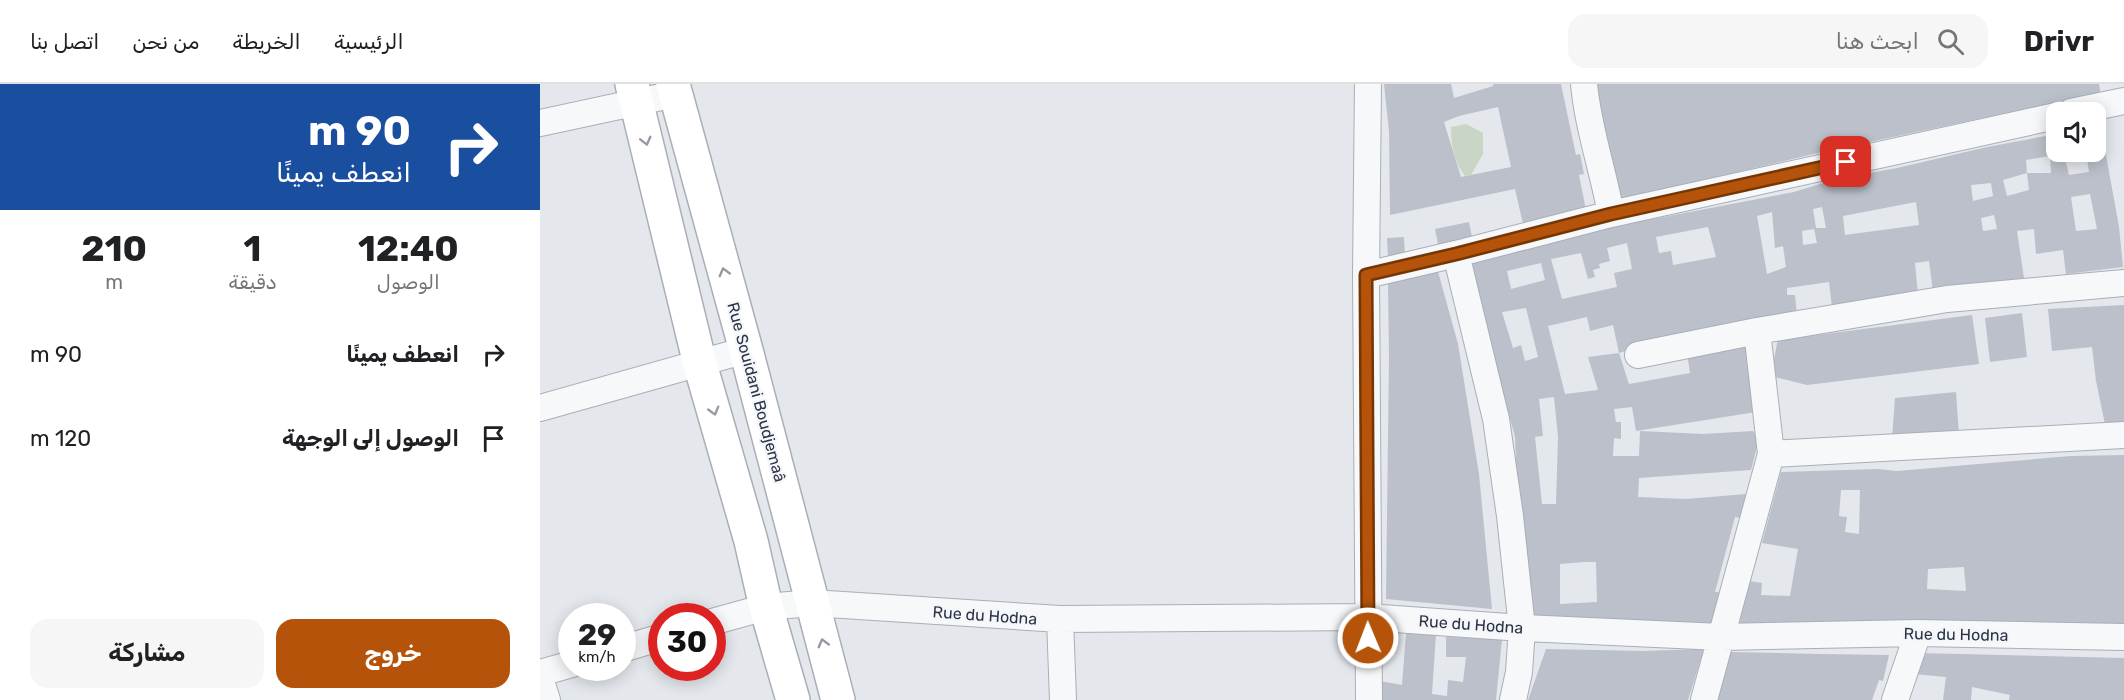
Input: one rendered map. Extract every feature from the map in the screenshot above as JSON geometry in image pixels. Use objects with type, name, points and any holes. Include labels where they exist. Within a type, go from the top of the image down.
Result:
[{"type":"main road","name":"Rue Souidani Boudjemaâ","points":[[674,89],[746,350],[838,700]]},
{"type":"main road","points":[[634,94],[700,364],[751,541],[766,607],[793,700]]},
{"type":"street","points":[[1368,84],[1366,275],[1369,700]]},
{"type":"street","points":[[1584,84],[1589,124],[1604,177],[1611,214]]},
{"type":"street","points":[[2106,103],[2124,99],[2122,84]]},
{"type":"street","points":[[540,123],[634,94],[674,89]]},
{"type":"street","points":[[1366,275],[1611,214],[2046,118]]},
{"type":"street","points":[[1456,254],[1496,419],[1510,516],[1522,628],[1519,672],[1513,700]]},
{"type":"street","points":[[1638,355],[1757,331],[1947,299],[2124,283]]},
{"type":"street","points":[[1704,700],[1771,454],[1757,331]]},
{"type":"street","points":[[540,408],[746,350]]},
{"type":"street","points":[[1771,454],[2124,435]]},
{"type":"street","name":"Rue du Hodna","points":[[726,618],[766,607],[812,603],[1060,620],[1367,617],[1522,628],[1721,638],[1918,633],[2124,637]]},
{"type":"street","points":[[1060,620],[1063,700]]},
{"type":"street","points":[[1895,700],[1918,633]]},
{"type":"street","points":[[540,673],[558,668]]},
{"type":"street","points":[[540,678],[547,700]]},
{"type":"green space","points":[[1466,124],[1483,133],[1483,154],[1471,175],[1465,176],[1454,153],[1451,127]]},
{"type":"building","points":[[1384,84],[1451,84],[1454,98],[1493,86],[1493,84],[1561,84],[1576,155],[1580,154],[1584,174],[1579,175],[1587,215],[1524,228],[1515,189],[1390,215],[1389,131]],"holes":[[[1498,107],[1511,167],[1461,177],[1444,122]]]},
{"type":"building","points":[[1596,84],[2099,84],[2101,95],[2046,102],[2046,104],[1818,153],[1612,202]]},
{"type":"building","points":[[2046,136],[2046,157],[2026,160],[2027,173],[2051,173],[2050,162],[2066,162],[2069,175],[2089,172],[2088,162],[2106,162],[2106,155],[2119,227],[2123,267],[2066,274],[2063,250],[2036,254],[2034,229],[2017,231],[2024,278],[1933,292],[1929,261],[1915,263],[1918,295],[1832,307],[1829,282],[1787,288],[1787,295],[1795,295],[1797,315],[1662,340],[1619,353],[1629,384],[1690,373],[1687,353],[1745,344],[1756,412],[1636,431],[1632,407],[1614,409],[1616,422],[1621,422],[1621,439],[1614,438],[1613,456],[1639,456],[1640,431],[1703,434],[1753,431],[1759,439],[1751,470],[1639,478],[1638,497],[1686,499],[1746,494],[1740,518],[1735,517],[1715,592],[1719,592],[1711,627],[1529,623],[1518,505],[1515,437],[1488,336],[1472,260],[1632,223],[1794,192],[1836,179]],"holes":[[[2027,173],[2029,190],[2007,196],[2003,180]],[[1991,183],[1993,196],[1973,201],[1971,185]],[[2090,194],[2097,229],[2076,231],[2071,197]],[[1916,202],[1919,225],[1845,235],[1843,216]],[[1822,207],[1826,228],[1816,228],[1813,209]],[[1772,212],[1775,248],[1783,246],[1786,267],[1767,274],[1757,216]],[[1994,215],[1997,229],[1983,231],[1981,218]],[[1708,227],[1716,257],[1673,265],[1671,251],[1659,253],[1656,237]],[[1814,229],[1817,243],[1803,245],[1802,231]],[[1627,243],[1632,269],[1614,273],[1617,287],[1562,299],[1551,259],[1581,253],[1588,279],[1595,277],[1593,270],[1600,268],[1599,264],[1610,261],[1607,248]],[[1541,263],[1545,280],[1511,289],[1507,271]],[[1526,308],[1538,357],[1525,361],[1521,345],[1513,348],[1502,312]],[[1587,317],[1590,331],[1613,325],[1619,353],[1588,357],[1598,390],[1565,394],[1548,326]],[[1554,397],[1558,437],[1556,504],[1542,504],[1535,437],[1543,436],[1539,399]],[[1596,562],[1597,602],[1560,604],[1560,564]]]},
{"type":"building","points":[[1469,222],[1473,242],[1439,249],[1435,229]]},
{"type":"building","points":[[1404,237],[1405,257],[1388,258],[1387,238]]},
{"type":"building","points":[[1437,268],[1458,344],[1479,474],[1492,609],[1386,599],[1388,282]]},
{"type":"building","points":[[2124,305],[2124,428],[2106,429],[2092,347],[2052,351],[2048,309]]},
{"type":"building","points":[[2022,313],[2027,357],[1990,362],[1985,318]]},
{"type":"building","points":[[1972,315],[1979,364],[1807,385],[1771,376],[1778,338]]},
{"type":"building","points":[[1956,392],[1959,436],[1892,439],[1895,398]]},
{"type":"building","points":[[2124,455],[2124,626],[1739,626],[1749,581],[1762,583],[1761,595],[1790,596],[1798,549],[1762,543],[1781,472],[1877,469],[1897,471],[2071,456]],"holes":[[[1841,490],[1860,490],[1859,534],[1845,532],[1847,517],[1839,516]],[[1964,567],[1966,591],[1927,589],[1928,569]]]},
{"type":"building","points":[[1406,634],[1436,634],[1432,694],[1447,696],[1448,680],[1463,682],[1466,657],[1446,657],[1446,637],[1502,639],[1496,700],[1381,700],[1380,681],[1402,685]]},
{"type":"building","points":[[1546,649],[1642,651],[1704,649],[1688,700],[1528,700]]},
{"type":"building","points":[[1731,652],[1889,655],[1883,681],[1879,680],[1872,700],[1717,700]]},
{"type":"building","points":[[1917,653],[2124,658],[2124,700],[2009,700],[2010,695],[1972,687],[1971,700],[1943,700],[1946,677],[1913,674]]},
{"type":"route","points":[[1368,638],[1366,275],[1611,214],[1846,162]]}]
